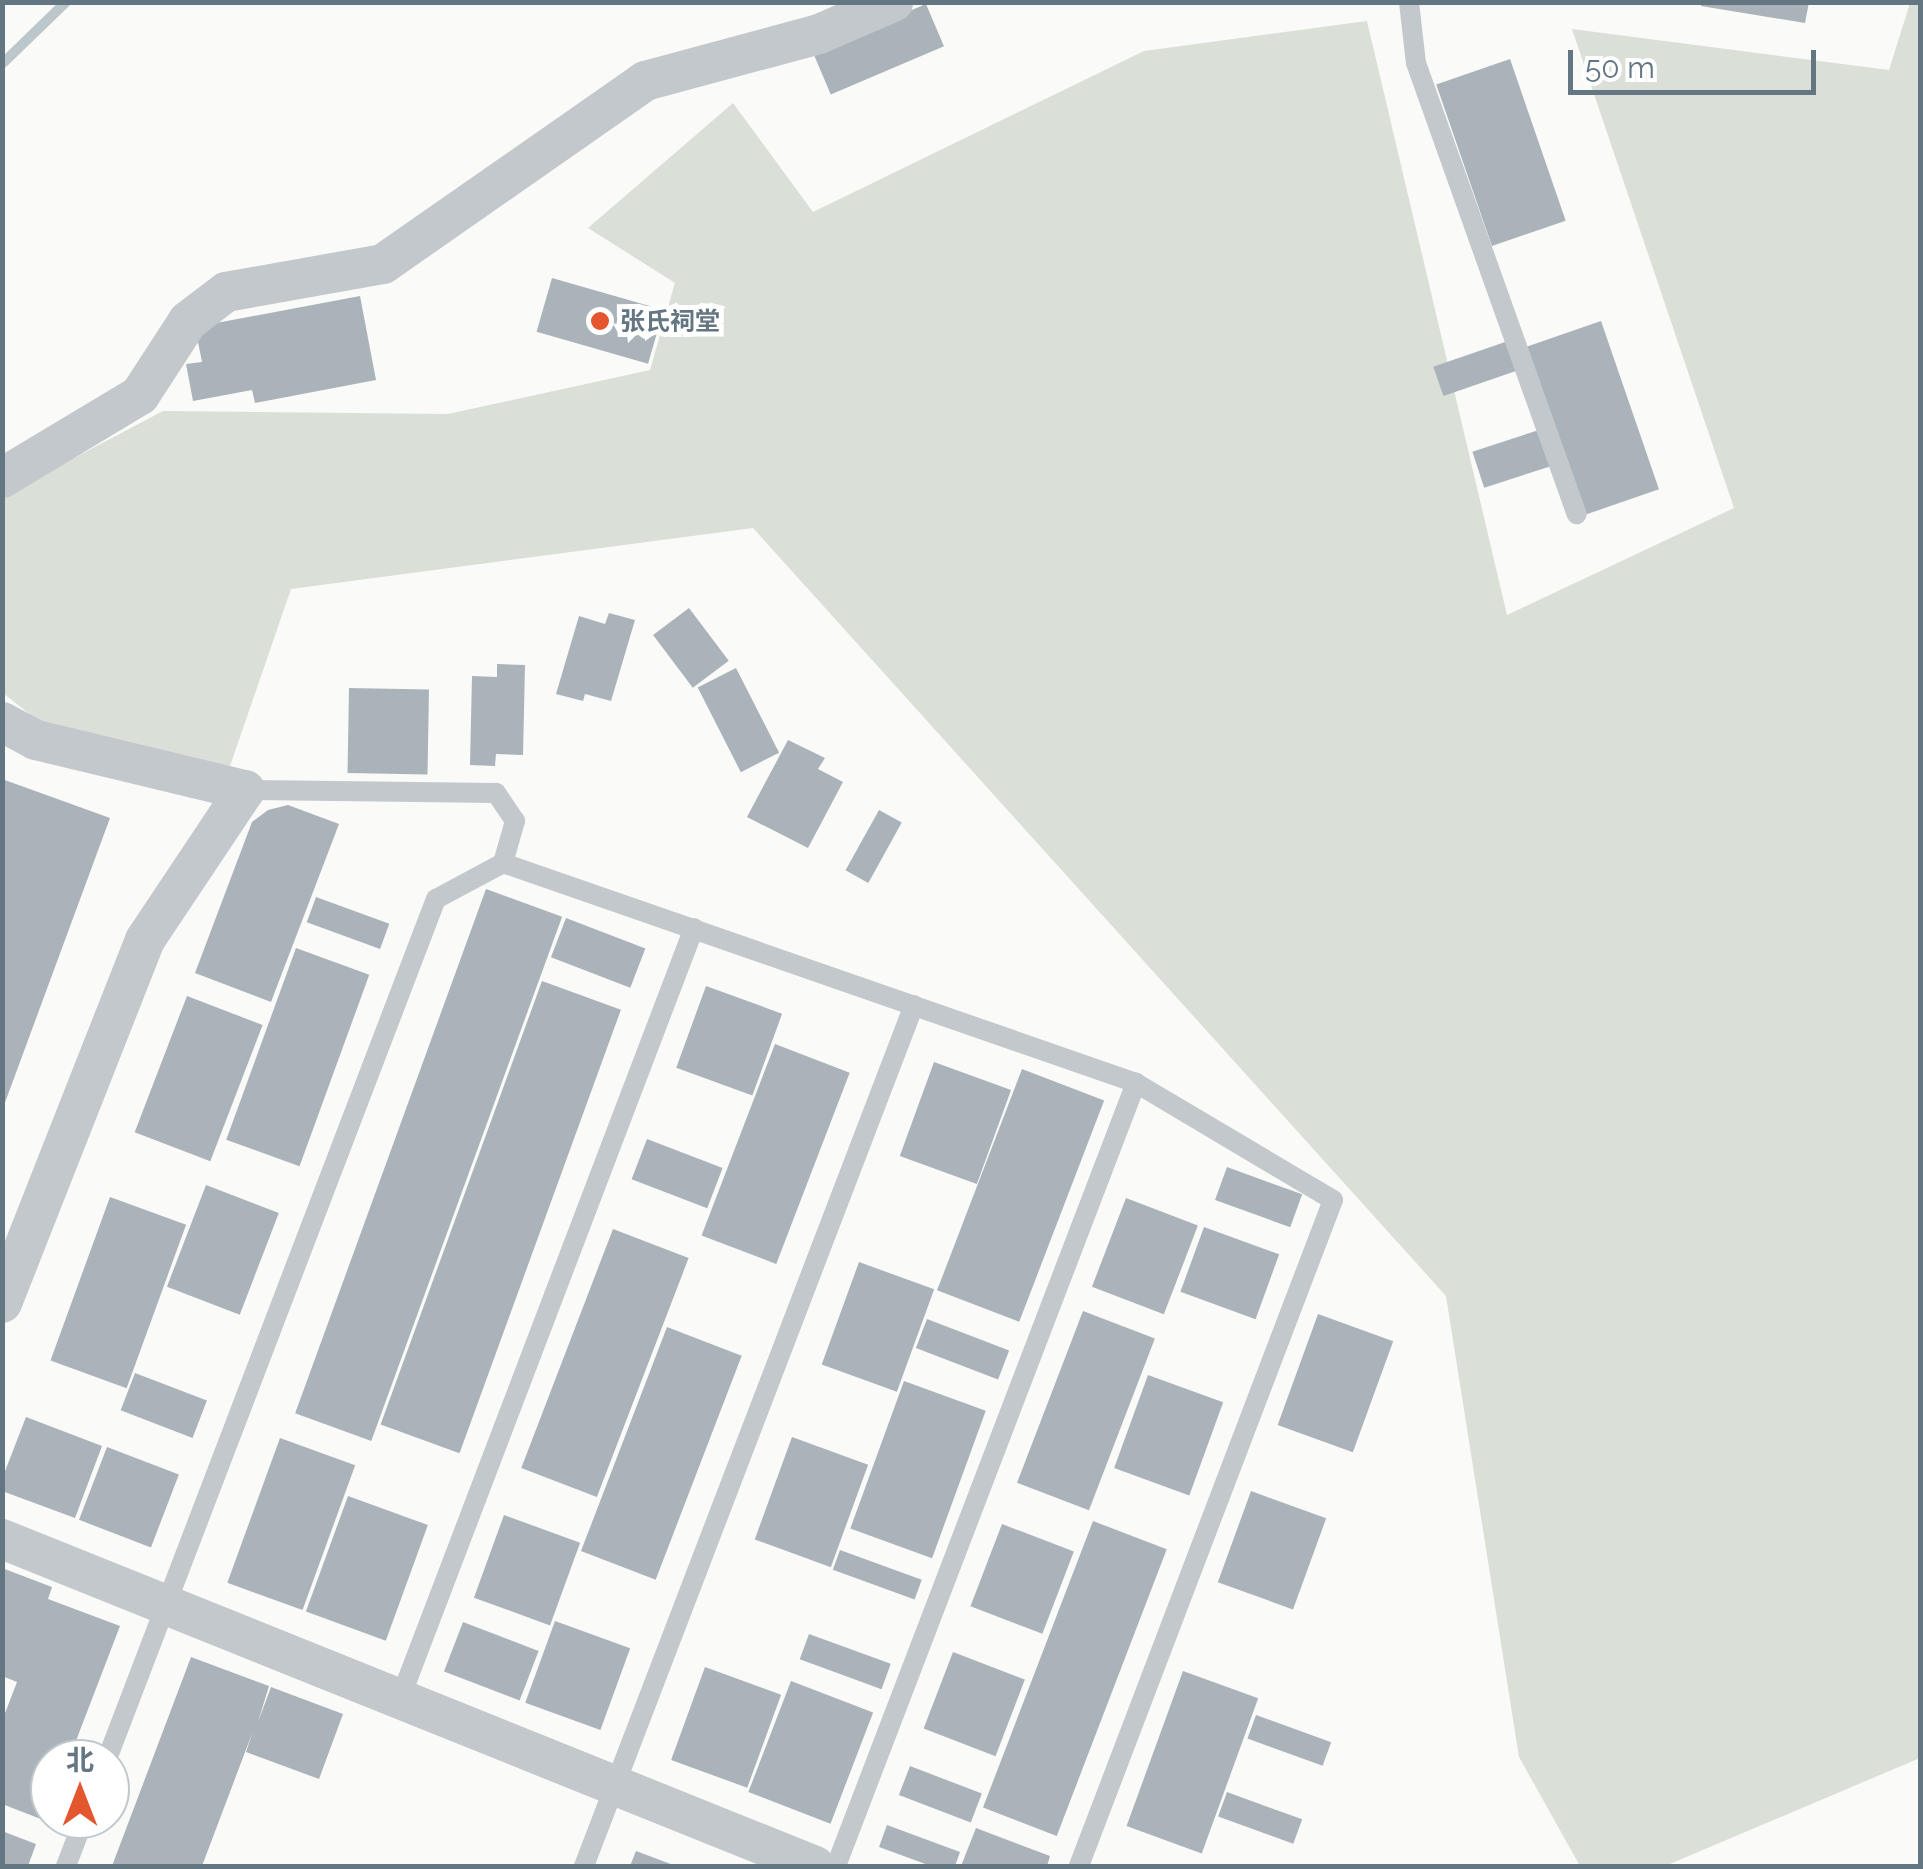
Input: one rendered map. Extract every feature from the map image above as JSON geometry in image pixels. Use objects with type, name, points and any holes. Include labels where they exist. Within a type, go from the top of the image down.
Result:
[{"type":"street","points":[[2,478],[140,394],[188,321],[226,292],[383,264],[645,81],[819,34],[893,2]]},
{"type":"street","points":[[2,722],[36,740],[245,790],[145,940],[2,1302]]},
{"type":"street","points":[[2,1539],[815,1866]]},
{"type":"lane","points":[[1409,2],[1416,63],[1576,514]]},
{"type":"lane","points":[[245,790],[496,793],[514,821],[503,863]]},
{"type":"lane","points":[[114,1739],[436,899],[503,863],[1136,1083],[1333,1200],[1079,1866]]},
{"type":"lane","points":[[400,1699],[694,928]]},
{"type":"lane","points":[[584,1866],[914,1005]]},
{"type":"lane","points":[[836,1866],[1136,1083]]},
{"type":"lane","points":[[66,1866],[76,1839]]},
{"type":"shaded area","points":[[1910,3],[1920,3],[1920,1758],[1665,1866],[1580,1866],[1519,1757],[1446,1296],[753,528],[291,589],[230,766],[57,736],[3,693],[2,496],[163,411],[448,414],[650,370],[675,283],[588,228],[733,103],[813,212],[1144,51],[1367,21],[1507,615],[1734,508],[1572,29],[1889,70]]},
{"type":"building","points":[[1701,2],[1809,2],[1805,23],[1701,6]]},
{"type":"building","points":[[926,4],[944,46],[831,94],[813,52]]},
{"type":"building","points":[[1510,59],[1566,221],[1492,246],[1436,84]]},
{"type":"building","name":"张氏祠堂","points":[[552,278],[664,310],[648,364],[537,332]]},
{"type":"building","points":[[360,296],[376,380],[255,403],[252,390],[193,401],[186,364],[202,362],[195,327]]},
{"type":"building","points":[[1601,321],[1659,489],[1585,515],[1527,346]]},
{"type":"building","points":[[1508,341],[1518,370],[1443,396],[1433,367]]},
{"type":"building","points":[[1539,430],[1551,466],[1484,488],[1472,452]]},
{"type":"building","points":[[689,608],[729,661],[693,688],[653,635]]},
{"type":"building","points":[[609,613],[635,620],[611,701],[585,694],[583,701],[556,694],[579,616],[605,624]]},
{"type":"building","points":[[497,664],[525,665],[523,755],[496,754],[495,766],[470,765],[472,676],[497,677]]},
{"type":"building","points":[[736,668],[779,753],[741,772],[698,688]]},
{"type":"building","points":[[349,688],[429,689],[428,774],[348,773]]},
{"type":"building","points":[[788,740],[825,758],[818,769],[843,782],[808,848],[747,817]]},
{"type":"building","points":[[2,779],[110,818],[3,1108],[2,1108]]},
{"type":"building","points":[[288,805],[339,824],[271,1002],[195,973],[252,822],[268,810]]},
{"type":"building","points":[[879,810],[902,823],[868,883],[846,870]]},
{"type":"building","points":[[486,889],[562,917],[371,1441],[295,1413]]},
{"type":"building","points":[[316,897],[389,924],[380,949],[307,922]]},
{"type":"building","points":[[566,918],[645,948],[630,988],[551,957]]},
{"type":"building","points":[[296,948],[369,975],[300,1166],[226,1140]]},
{"type":"building","points":[[542,981],[621,1010],[460,1453],[381,1425]]},
{"type":"building","points":[[706,986],[782,1014],[752,1095],[676,1068]]},
{"type":"building","points":[[187,996],[263,1025],[210,1161],[135,1132]]},
{"type":"building","points":[[775,1044],[850,1073],[776,1264],[702,1235]]},
{"type":"building","points":[[934,1062],[1011,1090],[977,1184],[900,1156]]},
{"type":"building","points":[[1022,1069],[1104,1101],[1019,1322],[937,1290]]},
{"type":"building","points":[[647,1139],[723,1168],[707,1208],[632,1179]]},
{"type":"building","points":[[1227,1167],[1302,1194],[1290,1227],[1215,1200]]},
{"type":"building","points":[[206,1185],[279,1213],[240,1315],[167,1287]]},
{"type":"building","points":[[110,1197],[186,1225],[127,1388],[50,1361]]},
{"type":"building","points":[[1126,1198],[1198,1226],[1164,1314],[1092,1287]]},
{"type":"building","points":[[1204,1227],[1279,1254],[1256,1319],[1180,1292]]},
{"type":"building","points":[[613,1229],[689,1258],[597,1497],[521,1468]]},
{"type":"building","points":[[859,1262],[934,1289],[897,1392],[822,1364]]},
{"type":"building","points":[[1083,1311],[1155,1339],[1089,1510],[1017,1483]]},
{"type":"building","points":[[1318,1314],[1393,1341],[1353,1452],[1278,1425]]},
{"type":"building","points":[[927,1319],[1009,1351],[998,1379],[916,1348]]},
{"type":"building","points":[[667,1327],[742,1356],[656,1580],[581,1551]]},
{"type":"building","points":[[135,1373],[207,1401],[193,1438],[121,1410]]},
{"type":"building","points":[[1148,1375],[1223,1402],[1189,1495],[1114,1468]]},
{"type":"building","points":[[904,1381],[986,1411],[932,1558],[850,1529]]},
{"type":"building","points":[[26,1417],[102,1446],[75,1518],[2,1491],[2,1479]]},
{"type":"building","points":[[792,1437],[868,1465],[831,1567],[755,1539]]},
{"type":"building","points":[[280,1438],[355,1465],[303,1610],[227,1583]]},
{"type":"building","points":[[107,1447],[179,1475],[151,1547],[79,1520]]},
{"type":"building","points":[[1251,1491],[1326,1518],[1293,1610],[1218,1582]]},
{"type":"building","points":[[348,1496],[428,1525],[386,1641],[306,1612]]},
{"type":"building","points":[[504,1515],[580,1543],[550,1625],[474,1598]]},
{"type":"building","points":[[1093,1521],[1167,1549],[1057,1836],[983,1808]]},
{"type":"building","points":[[1002,1524],[1074,1552],[1042,1634],[970,1606]]},
{"type":"building","points":[[840,1550],[922,1580],[915,1599],[833,1570]]},
{"type":"building","points":[[2,1568],[52,1587],[48,1599],[120,1626],[77,1739],[30,1739],[30,1815],[2,1804],[2,1721],[17,1682],[2,1676]]},
{"type":"building","points":[[555,1621],[630,1648],[600,1730],[525,1703]]},
{"type":"building","points":[[463,1622],[539,1651],[520,1701],[444,1671]]},
{"type":"building","points":[[809,1634],[891,1664],[882,1689],[800,1659]]},
{"type":"building","points":[[953,1652],[1025,1680],[995,1756],[924,1729]]},
{"type":"building","points":[[191,1657],[269,1686],[258,1722],[271,1687],[343,1714],[319,1779],[246,1752],[253,1731],[202,1866],[112,1866],[122,1839],[130,1839],[130,1818]]},
{"type":"building","points":[[705,1667],[781,1695],[747,1788],[671,1760]]},
{"type":"building","points":[[1183,1671],[1258,1698],[1202,1853],[1127,1826]]},
{"type":"building","points":[[791,1681],[873,1713],[831,1824],[748,1792]]},
{"type":"building","points":[[1256,1715],[1331,1742],[1323,1766],[1247,1738]]},
{"type":"building","points":[[910,1766],[982,1794],[971,1823],[899,1795]]},
{"type":"building","points":[[1227,1792],[1302,1819],[1293,1844],[1218,1816]]},
{"type":"building","points":[[887,1825],[960,1852],[955,1866],[931,1866],[879,1847]]},
{"type":"building","points":[[976,1828],[1050,1856],[1047,1866],[961,1866]]},
{"type":"building","points":[[2,1831],[36,1844],[28,1866],[2,1866]]},
{"type":"building","points":[[636,1851],[676,1866],[630,1866]]},
{"type":"waterway","points":[[2,64],[66,2]]},
{"type":"place","name":"张氏祠堂","points":[[600,321]]}]
